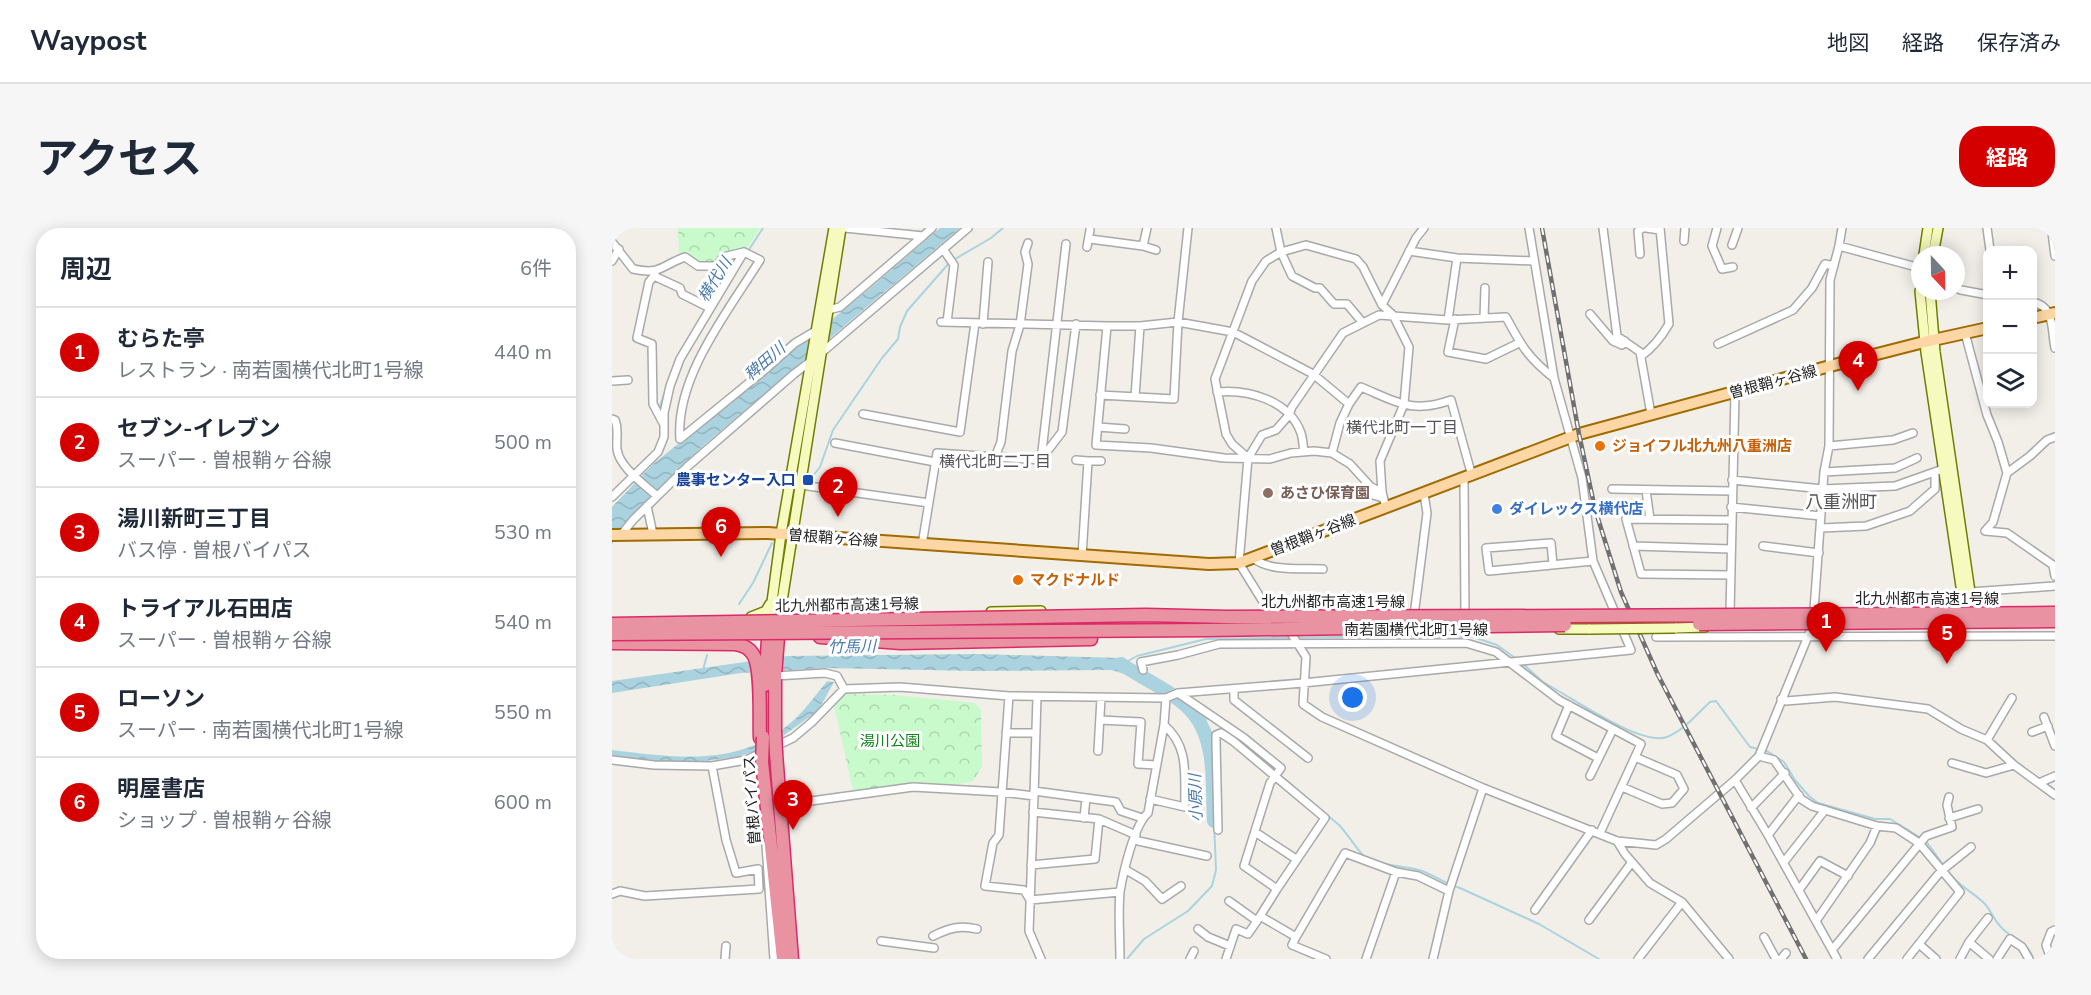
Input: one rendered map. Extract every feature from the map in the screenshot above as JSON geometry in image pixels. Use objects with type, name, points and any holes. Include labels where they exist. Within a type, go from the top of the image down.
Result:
[{"type":"highway","name":"北九州都市高速1号線","points":[[612,624],[1135,615],[1227,617],[2055,612]]},
{"type":"highway","points":[[838,616],[903,624],[1146,622],[1227,617]]},
{"type":"highway","points":[[612,619],[751,617],[770,649]]},
{"type":"highway","name":"北九州都市高速1号線","points":[[612,634],[2055,622]]},
{"type":"highway","points":[[612,624],[666,628],[760,628],[770,649]]},
{"type":"highway","points":[[813,637],[901,643],[1091,639],[1209,630]]},
{"type":"highway","points":[[612,641],[770,649]]},
{"type":"highway","points":[[612,641],[735,644],[770,649]]},
{"type":"highway","name":"曽根バイパス","points":[[770,649],[792,959]]},
{"type":"highway","name":"曽根バイパス","points":[[770,649],[762,762],[783,959]]},
{"type":"main road","points":[[2037,317],[2053,314]]},
{"type":"main road","name":"曽根鞘ヶ谷線","points":[[617,535],[702,533],[786,535],[1209,564],[1239,563],[1384,499],[1424,494],[1570,438],[1830,366],[1983,329]]},
{"type":"street","points":[[823,321],[834,228]]},
{"type":"street","points":[[770,649],[772,601],[786,535],[801,485],[815,359],[843,228],[922,236]]},
{"type":"street","points":[[664,425],[653,404],[652,344],[637,338],[649,282],[654,274],[684,257],[698,266],[717,266],[723,257],[744,252],[760,260],[696,365],[683,398],[679,427],[680,439],[932,228]]},
{"type":"street","points":[[617,535],[687,467],[968,228]]},
{"type":"street","points":[[1143,246],[1147,228]]},
{"type":"street","points":[[1100,395],[1174,399],[1178,322],[1188,228]]},
{"type":"street","points":[[1276,228],[1281,252],[1292,276],[1315,288],[1320,288],[1334,304],[1347,304],[1363,323]]},
{"type":"street","points":[[1382,305],[1409,251],[1424,228]]},
{"type":"street","points":[[612,760],[654,765],[712,766],[746,760],[793,738],[844,689],[900,687],[1009,696],[1166,698],[1178,693],[1303,683],[1631,650],[1593,561],[1582,478],[1554,378],[1529,228]]},
{"type":"street","points":[[1603,228],[1617,336],[1640,352],[1651,414]]},
{"type":"street","points":[[1640,254],[1638,231],[1644,228],[1660,229],[1669,324],[1648,352],[1641,356]]},
{"type":"street","points":[[1684,241],[1685,228]]},
{"type":"street","points":[[1717,228],[1712,246],[1722,269],[1732,267]]},
{"type":"street","points":[[1732,245],[1738,228]]},
{"type":"street","points":[[1554,378],[1540,368],[1519,343],[1506,317],[1451,320],[1379,315],[1343,333],[1313,375],[1289,415],[1276,430],[1262,435],[1248,458],[1239,563],[1270,613],[1290,630],[1306,657],[1303,704],[1322,717],[1483,788],[1600,834],[1617,840],[1656,845],[1735,780],[1759,756],[1813,624],[1824,472],[1829,446],[1830,280],[1842,228]]},
{"type":"street","points":[[1925,246],[1928,228]]},
{"type":"street","points":[[1935,246],[1938,228]]},
{"type":"street","points":[[1988,228],[1990,246]]},
{"type":"street","points":[[2053,228],[2055,256]]},
{"type":"street","points":[[1090,230],[1088,243],[1143,246],[1156,250]]},
{"type":"street","points":[[612,242],[633,270],[654,274],[680,288],[682,294],[710,308]]},
{"type":"street","points":[[995,457],[1001,442],[1012,351],[1020,325],[1028,264],[1025,252],[1028,243]]},
{"type":"street","points":[[1041,460],[1066,244]]},
{"type":"street","points":[[1248,458],[1232,444],[1226,434],[1215,379],[1252,281],[1266,261],[1281,252],[1306,245],[1356,259],[1363,267],[1382,305],[1393,315],[1409,347],[1404,404],[1380,461],[1384,499]]},
{"type":"street","points":[[1839,246],[1911,266]]},
{"type":"street","points":[[612,260],[619,249]]},
{"type":"street","points":[[943,249],[954,265],[944,322],[1057,326],[1076,324],[1140,326],[1178,322],[1233,332],[1313,375],[1349,404]]},
{"type":"street","points":[[1409,251],[1457,258],[1534,261]]},
{"type":"street","points":[[612,497],[658,452],[663,437],[664,413],[670,387],[680,359],[744,252]]},
{"type":"street","points":[[1457,258],[1448,352],[1486,358],[1504,352],[1519,343]]},
{"type":"street","points":[[983,324],[988,262]]},
{"type":"street","points":[[1718,344],[1793,310],[1812,288],[1825,264],[1834,266]]},
{"type":"street","points":[[1484,318],[1485,288]]},
{"type":"street","points":[[1965,291],[1983,294]]},
{"type":"street","points":[[1922,300],[1970,592],[1968,611]]},
{"type":"street","points":[[1930,300],[1929,341],[1939,470],[1970,624]]},
{"type":"street","points":[[2037,302],[2048,307],[2053,314],[2055,348]]},
{"type":"street","points":[[1590,314],[1613,341],[1622,345],[1625,341]]},
{"type":"street","points":[[863,414],[960,432],[975,323]]},
{"type":"street","points":[[1041,460],[1062,432],[1076,324]]},
{"type":"street","points":[[1107,326],[1096,445],[1150,448],[1224,458],[1270,459],[1304,452],[1332,453],[1350,464],[1384,499]]},
{"type":"street","points":[[1136,397],[1140,326]]},
{"type":"street","points":[[1965,333],[1987,415],[2007,472],[1993,522],[1986,531],[2007,533],[2053,565],[2055,576]]},
{"type":"street","points":[[612,381],[628,380]]},
{"type":"street","points":[[770,649],[786,535],[812,387]]},
{"type":"street","points":[[1332,453],[1340,423],[1361,387],[1404,404],[1433,406],[1451,400],[1468,477],[1465,615]]},
{"type":"street","points":[[1217,392],[1232,391],[1255,395],[1275,403],[1289,415],[1301,433],[1304,452]]},
{"type":"street","points":[[1730,613],[1735,393]]},
{"type":"street","points":[[612,419],[617,425],[619,457],[657,496]]},
{"type":"street","points":[[1098,427],[1125,429]]},
{"type":"street","points":[[1829,446],[1893,440],[1913,433]]},
{"type":"street","points":[[2007,472],[2030,456],[2047,440],[2055,437]]},
{"type":"street","points":[[835,442],[935,462]]},
{"type":"street","points":[[922,545],[937,453],[1041,460]]},
{"type":"street","points":[[1824,472],[1895,468],[1917,458]]},
{"type":"street","points":[[1076,460],[1101,461]]},
{"type":"street","points":[[1082,556],[1088,461]]},
{"type":"street","points":[[1732,480],[1823,489],[1895,486],[1939,470]]},
{"type":"street","points":[[1821,528],[1866,526],[1910,511],[1935,489],[1939,470]]},
{"type":"street","points":[[801,485],[928,503]]},
{"type":"street","points":[[1612,489],[1732,491]]},
{"type":"street","points":[[1288,490],[1363,492],[1384,499]]},
{"type":"street","points":[[1646,490],[1650,519]]},
{"type":"street","points":[[1414,616],[1426,513],[1424,494]]},
{"type":"street","points":[[647,506],[653,534]]},
{"type":"street","points":[[1731,507],[1821,516]]},
{"type":"street","points":[[1731,520],[1626,519],[1641,574],[1731,575]]},
{"type":"street","points":[[1553,565],[1551,543],[1486,548],[1489,571],[1553,565],[1593,561]]},
{"type":"street","points":[[1633,546],[1730,549]]},
{"type":"street","points":[[1763,546],[1819,554]]},
{"type":"street","points":[[1253,558],[1258,562],[1276,567],[1323,569]]},
{"type":"street","points":[[1970,592],[2055,586]]},
{"type":"street","points":[[751,617],[766,611],[772,601]]},
{"type":"street","name":"南若園横代北町1号線","points":[[770,649],[838,616],[1022,611],[1414,616],[1815,611],[2055,612]]},
{"type":"street","name":"南若園横代北町1号線","points":[[770,649],[813,637],[2055,622]]},
{"type":"street","points":[[1656,637],[2055,636]]},
{"type":"street","points":[[1143,670],[1141,662],[1219,644],[1466,643],[1496,652],[1551,694],[1641,744],[1600,834]]},
{"type":"street","points":[[770,649],[837,676],[844,689]]},
{"type":"street","points":[[1234,689],[1234,700],[1308,758]]},
{"type":"street","points":[[1178,693],[1244,738],[1281,768],[1270,783],[1244,866],[1277,889]]},
{"type":"street","points":[[1009,696],[999,835],[993,843],[985,886],[1024,891],[1030,900]]},
{"type":"street","points":[[1037,697],[1029,931],[1041,959]]},
{"type":"street","points":[[1781,699],[1785,701],[1836,697],[1928,709],[1961,729],[1987,740],[2014,765],[2055,795]]},
{"type":"street","points":[[1098,751],[1101,698]]},
{"type":"street","points":[[1120,959],[1120,892],[1135,837],[1142,818],[1148,813],[1164,725],[1166,698]]},
{"type":"street","points":[[1987,740],[2012,698]]},
{"type":"street","points":[[1569,705],[1556,736],[1598,758]]},
{"type":"street","points":[[2044,717],[2055,746]]},
{"type":"street","points":[[1100,720],[1140,722],[1138,764],[1157,765]]},
{"type":"street","points":[[1150,799],[1185,807],[1184,763],[1181,745],[1173,732],[1164,725]]},
{"type":"street","points":[[2032,732],[2048,726]]},
{"type":"street","points":[[1590,776],[1612,729]]},
{"type":"street","points":[[1006,733],[1036,733]]},
{"type":"street","points":[[1218,830],[1216,735],[1221,733],[1325,818],[1248,934],[1236,929],[1226,959]]},
{"type":"street","points":[[1238,745],[1244,738]]},
{"type":"street","points":[[776,755],[785,807],[798,959]]},
{"type":"street","points":[[1759,756],[1774,760],[1802,800],[1812,806],[1877,826],[1896,828],[1923,840],[1944,868],[1960,892],[1908,959]]},
{"type":"street","points":[[1622,787],[1662,804],[1672,802],[1684,789],[1677,774],[1635,757]]},
{"type":"street","points":[[1952,764],[1986,773],[2014,765]]},
{"type":"street","points":[[612,894],[620,891],[645,896],[759,889],[758,869],[736,873],[726,840],[712,766]]},
{"type":"street","points":[[1751,808],[1785,774]]},
{"type":"street","points":[[2038,783],[2055,776]]},
{"type":"street","points":[[1735,780],[1838,959]]},
{"type":"street","points":[[785,807],[811,801],[913,787],[1034,794],[1116,802],[1121,810],[1142,818]]},
{"type":"street","points":[[1433,959],[1449,891],[1483,788]]},
{"type":"street","points":[[1768,835],[1799,795]]},
{"type":"street","points":[[1833,950],[1923,840],[1952,827],[1947,805],[1949,797]]},
{"type":"street","points":[[1084,818],[1086,798]]},
{"type":"street","points":[[1949,818],[1978,809]]},
{"type":"street","points":[[1784,862],[1825,810]]},
{"type":"street","points":[[1033,812],[1099,819],[1135,837],[1207,856]]},
{"type":"street","points":[[1031,865],[1095,859],[1099,819]]},
{"type":"street","points":[[1816,921],[1870,843],[1877,826]]},
{"type":"street","points":[[1535,910],[1592,830]]},
{"type":"street","points":[[768,832],[765,847],[774,959]]},
{"type":"street","points":[[1255,832],[1296,859]]},
{"type":"street","points":[[1617,840],[1650,883],[1682,902],[1730,959]]},
{"type":"street","points":[[1868,959],[1944,868],[1971,847]]},
{"type":"street","points":[[1326,959],[1292,945],[1345,853],[1396,872],[1418,876],[1449,891]]},
{"type":"street","points":[[1799,890],[1820,861],[1848,876]]},
{"type":"street","points":[[1589,920],[1632,862]]},
{"type":"street","points":[[1126,870],[1145,881],[1162,899],[1181,886]]},
{"type":"street","points":[[1366,959],[1396,872]]},
{"type":"street","points":[[1030,900],[1120,892]]},
{"type":"street","points":[[1229,901],[1296,937]]},
{"type":"street","points":[[1638,959],[1682,902]]},
{"type":"street","points":[[1960,959],[1969,942],[1988,918]]},
{"type":"street","points":[[933,936],[948,928],[963,926],[977,929]]},
{"type":"street","points":[[1198,929],[1208,937],[1230,946]]},
{"type":"street","points":[[2051,959],[2046,945],[2051,932],[2055,930]]},
{"type":"street","points":[[1764,937],[1776,959]]},
{"type":"street","points":[[1997,959],[2010,939],[2022,947],[2029,959]]},
{"type":"street","points":[[881,941],[934,948]]},
{"type":"street","points":[[1969,942],[1989,959]]},
{"type":"street","points":[[1919,944],[1936,959]]},
{"type":"street","points":[[725,959],[726,946]]},
{"type":"street","points":[[1191,959],[1194,951]]},
{"type":"green space","points":[[678,228],[760,228],[746,250],[716,264],[699,264],[679,254]]},
{"type":"green space","name":"湯川公園","points":[[845,694],[895,695],[975,703],[981,710],[982,767],[973,781],[945,787],[916,785],[853,791],[834,705]]},
{"type":"water","points":[[940,228],[960,228],[704,445],[667,480],[612,544],[612,507],[652,465],[868,290]]},
{"type":"water","points":[[977,654],[1121,658],[1129,661],[1135,673],[1131,676],[1111,670],[976,671],[825,668],[741,673],[612,693],[612,681],[787,656]]},
{"type":"water","points":[[827,681],[834,682],[818,711],[770,745],[738,757],[681,764],[612,758],[612,750],[686,757],[733,752],[755,745],[777,733],[797,717]]},
{"type":"waterway","name":"横代川","points":[[750,248],[763,228]]},
{"type":"waterway","points":[[812,477],[820,467],[833,430],[882,358],[898,339],[907,311],[950,262],[991,238],[1003,228]]},
{"type":"waterway","name":"横代川","points":[[659,409],[666,389]]},
{"type":"waterway","points":[[739,604],[753,583],[772,543]]},
{"type":"waterway","points":[[1128,661],[1137,656],[1206,639],[1403,636],[1473,637],[1497,645],[1518,660]]},
{"type":"waterway","points":[[703,670],[707,655]]},
{"type":"waterway","points":[[1522,663],[1543,682],[1610,721],[1642,735],[1656,738],[1673,734],[1710,702],[1716,701],[1750,747],[1767,751],[1784,762],[1795,780],[1818,803],[1875,819],[1890,819],[1921,838]]},
{"type":"waterway","name":"小原川","points":[[1121,664],[1179,699],[1194,714],[1207,738],[1210,752],[1214,821]]},
{"type":"waterway","points":[[1193,713],[1214,721]]},
{"type":"waterway","points":[[1228,731],[1339,825],[1366,858],[1427,873],[1539,924],[1599,959]]},
{"type":"waterway","name":"小原川","points":[[1127,959],[1144,939],[1188,911],[1212,886],[1216,870],[1214,821]]},
{"type":"waterway","points":[[1926,841],[1944,866]]},
{"type":"waterway","points":[[1947,870],[1956,881],[1985,904],[2001,927],[2025,945],[2033,959]]},
{"type":"railway","points":[[1542,228],[1579,434],[1595,509],[1621,592],[1658,675],[1806,959]]},
{"type":"place","name":"トライアル石田店","points":[[1858,391]]},
{"type":"place","name":"ジョイフル北九州八重洲店","points":[[1600,446]]},
{"type":"place","name":"農事センター入口","points":[[808,480]]},
{"type":"place","name":"あさひ保育園","points":[[1268,493]]},
{"type":"place","name":"ダイレックス横代店","points":[[1497,509]]},
{"type":"place","name":"セブン-イレブン","points":[[838,517]]},
{"type":"place","name":"明屋書店","points":[[721,557]]},
{"type":"place","name":"マクドナルド","points":[[1018,580]]},
{"type":"place","name":"むらた亭","points":[[1826,652]]},
{"type":"place","name":"ローソン","points":[[1947,664]]},
{"type":"place","name":"湯川新町三丁目","points":[[793,830]]},
{"type":"district","name":"横代北町一丁目","points":[[1402,428]]},
{"type":"district","name":"横代北町二丁目","points":[[995,462]]},
{"type":"district","name":"八重洲町","points":[[1841,502]]},
{"type":"water label","name":"稗田川","points":[[765,362]]},
{"type":"water label","name":"竹馬川","points":[[852,647]]}]
